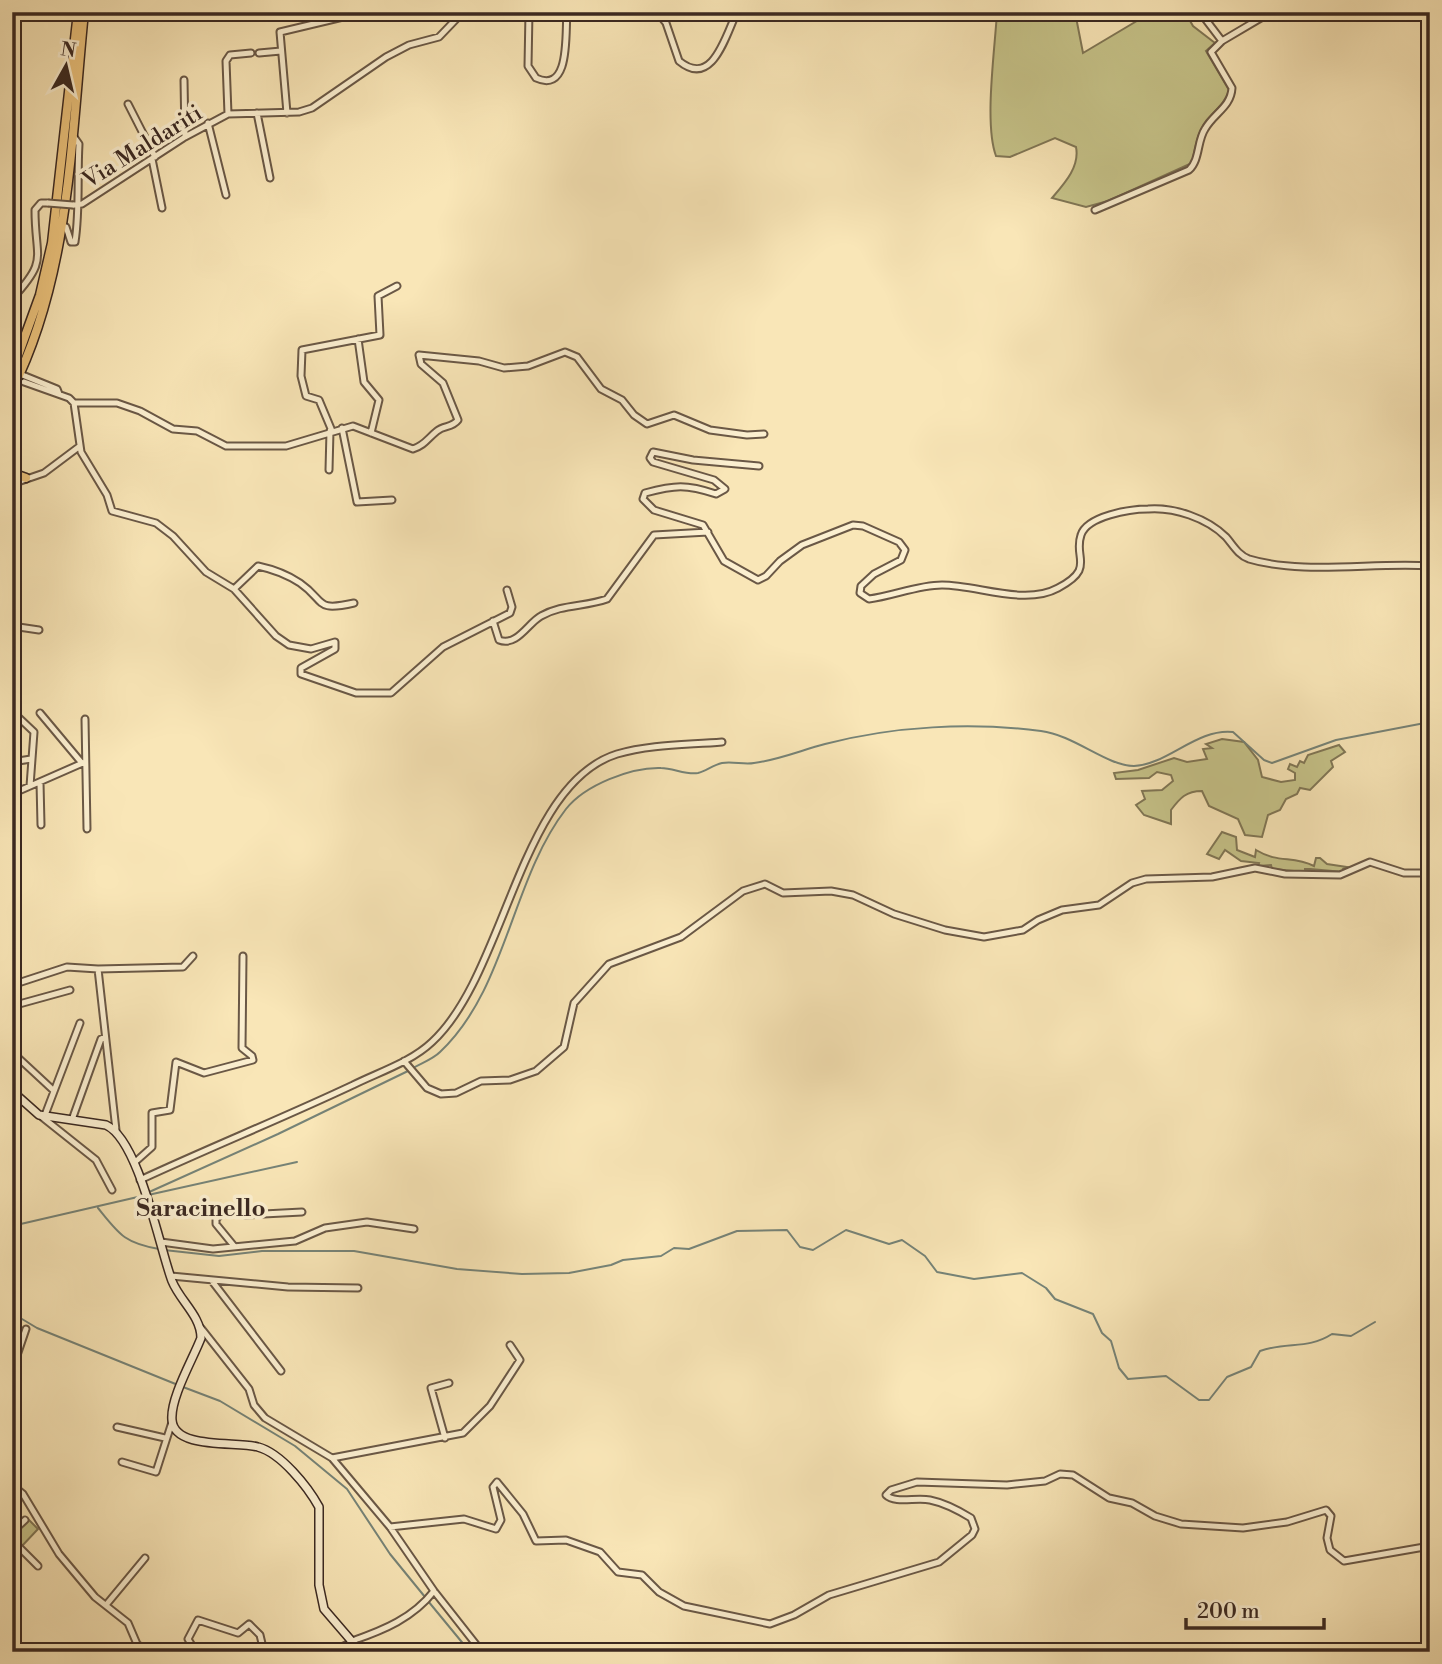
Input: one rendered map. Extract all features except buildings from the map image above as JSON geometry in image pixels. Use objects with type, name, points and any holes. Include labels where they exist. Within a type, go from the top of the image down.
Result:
[{"type":"main road","points":[[19,376],[52,243],[78,12]]},
{"type":"main road","points":[[12,390],[46,297],[61,226],[84,12]]},
{"type":"main road","points":[[12,473],[26,478]]},
{"type":"street","points":[[287,113],[280,32],[364,12]]},
{"type":"street","name":"Via Maldariti","points":[[12,299],[29,283],[37,268],[35,210],[41,203],[75,205],[208,123],[228,114],[287,113],[312,108],[386,57],[410,45],[439,37],[463,12]]},
{"type":"street","points":[[529,12],[528,66],[536,78],[549,81],[556,78],[562,67],[567,12]]},
{"type":"street","points":[[657,12],[666,23],[680,61],[694,68],[704,68],[715,61],[734,14]]},
{"type":"street","points":[[1200,12],[1222,41]]},
{"type":"street","points":[[1095,210],[1181,174],[1193,166],[1199,140],[1206,127],[1231,96],[1232,88],[1211,52],[1222,41],[1270,12]]},
{"type":"street","points":[[259,53],[281,51]]},
{"type":"street","points":[[228,114],[226,61],[230,55],[251,53]]},
{"type":"street","points":[[184,80],[185,137]]},
{"type":"street","points":[[128,104],[154,158],[162,208]]},
{"type":"street","points":[[257,113],[270,178]]},
{"type":"street","points":[[208,123],[226,195]]},
{"type":"street","points":[[61,226],[66,227],[71,242],[75,242],[79,214],[75,205],[79,144],[72,134]]},
{"type":"street","points":[[329,470],[331,431],[319,400],[306,396],[301,376],[302,352],[304,348],[380,335],[378,296],[397,286]]},
{"type":"street","points":[[358,339],[365,382],[379,400],[371,433]]},
{"type":"street","points":[[19,376],[57,389],[59,394],[74,402],[117,403],[140,411],[173,429],[197,431],[226,446],[286,446],[353,426],[412,449],[427,443],[437,431],[452,426],[458,420],[443,383],[421,364],[419,355],[479,360],[504,368],[528,366],[565,352],[577,357],[601,389],[622,400],[634,415],[647,424],[674,415],[710,430],[747,435],[764,434]]},
{"type":"street","points":[[74,402],[79,446],[112,511],[156,523],[178,541],[206,572],[234,589],[276,636],[289,645],[312,649],[335,642],[335,649],[301,668],[301,674],[356,694],[396,691],[443,647],[512,610],[507,590]]},
{"type":"street","points":[[342,428],[357,502],[392,500]]},
{"type":"street","points":[[12,484],[44,473],[79,446]]},
{"type":"street","points":[[759,466],[692,460],[658,452],[650,455],[653,462],[714,480],[724,486],[721,494],[679,485],[643,496],[653,510],[697,520],[708,532],[724,561],[758,580],[802,545],[849,526],[863,526],[898,542],[905,550],[901,560],[874,574],[860,586],[860,593],[869,599],[939,585],[1041,594],[1058,588],[1077,574],[1082,562],[1081,534],[1086,527],[1102,518],[1146,508],[1194,516],[1206,522],[1250,559],[1308,565],[1430,566]]},
{"type":"street","points":[[493,621],[499,640],[505,642],[522,634],[535,620],[552,610],[607,599],[654,535],[708,532]]},
{"type":"street","points":[[234,589],[258,566],[298,582],[322,605],[334,607],[354,603]]},
{"type":"street","points":[[12,626],[39,630]]},
{"type":"street","points":[[40,713],[83,762],[87,829]]},
{"type":"street","points":[[16,715],[34,732],[30,786]]},
{"type":"street","points":[[12,794],[88,758],[85,719]]},
{"type":"street","points":[[141,1181],[404,1061],[430,1045],[460,1011],[506,913],[542,827],[581,778],[596,765],[616,754],[722,742]]},
{"type":"street","points":[[12,762],[31,759]]},
{"type":"street","points":[[40,782],[41,825]]},
{"type":"street","points":[[404,1061],[427,1088],[441,1094],[456,1093],[481,1081],[510,1080],[536,1071],[564,1047],[573,1003],[609,964],[681,937],[743,891],[765,884],[783,893],[831,891],[853,895],[894,914],[945,930],[984,937],[1023,930],[1062,910],[1099,905],[1132,883],[1146,879],[1213,877],[1255,868],[1285,874],[1340,875],[1370,862],[1404,873],[1430,873]]},
{"type":"street","points":[[12,985],[67,967],[183,967],[193,956]]},
{"type":"street","points":[[134,1163],[152,1147],[152,1113],[170,1110],[176,1062],[204,1073],[253,1060],[242,1048],[243,956]]},
{"type":"street","points":[[98,969],[116,1130],[141,1181],[171,1276],[201,1328],[249,1389],[254,1405],[265,1418],[331,1458],[390,1527],[434,1591],[482,1652]]},
{"type":"street","points":[[12,1006],[70,990]]},
{"type":"street","points":[[42,1115],[80,1023]]},
{"type":"street","points":[[74,1117],[101,1040],[106,1037]]},
{"type":"street","points":[[12,1052],[53,1090]]},
{"type":"street","points":[[12,1091],[96,1160],[112,1190]]},
{"type":"street","points":[[42,1115],[74,1117],[116,1130]]},
{"type":"street","points":[[234,1246],[216,1224],[216,1219],[227,1209],[245,1216],[302,1212]]},
{"type":"street","points":[[161,1244],[213,1249],[295,1241],[325,1228],[367,1222],[414,1229]]},
{"type":"street","points":[[171,1276],[212,1281],[358,1287]]},
{"type":"street","points":[[212,1281],[281,1371]]},
{"type":"street","points":[[122,1462],[156,1472],[172,1422],[177,1396],[201,1338],[201,1328]]},
{"type":"street","points":[[12,1370],[26,1329]]},
{"type":"street","points":[[331,1458],[445,1438],[471,1427],[495,1400],[520,1360],[510,1345]]},
{"type":"street","points":[[445,1438],[431,1388],[449,1383]]},
{"type":"street","points":[[172,1422],[177,1432],[187,1439],[260,1447],[288,1468],[314,1497],[319,1507],[319,1585],[324,1609],[332,1622],[361,1652]]},
{"type":"street","points":[[117,1427],[165,1438]]},
{"type":"street","points":[[390,1527],[464,1519],[487,1529],[496,1529],[501,1520],[493,1487],[498,1482],[523,1514],[536,1541],[566,1540],[600,1552],[612,1562],[618,1572],[642,1575],[659,1592],[684,1606],[770,1624],[794,1615],[829,1595],[939,1562],[972,1535],[975,1529],[971,1518],[948,1505],[926,1499],[891,1499],[886,1495],[891,1490],[917,1482],[1007,1485],[1045,1481],[1060,1474],[1073,1475],[1109,1498],[1132,1503],[1155,1516],[1181,1524],[1243,1528],[1287,1522],[1326,1510],[1331,1516],[1327,1538],[1330,1550],[1344,1561],[1430,1546]]},
{"type":"street","points":[[12,1485],[23,1494],[59,1554],[106,1605],[128,1623],[136,1644],[147,1652]]},
{"type":"street","points":[[12,1532],[24,1520]]},
{"type":"street","points":[[12,1540],[38,1566]]},
{"type":"street","points":[[106,1605],[145,1558]]},
{"type":"street","points":[[330,1652],[397,1620],[408,1619],[434,1591]]},
{"type":"street","points":[[196,1652],[188,1639],[198,1620],[238,1633],[249,1624],[260,1635],[264,1652]]},
{"type":"shaded area","points":[[997,12],[1075,12],[1083,53],[1152,12],[1185,12],[1193,26],[1215,43],[1206,51],[1229,90],[1203,126],[1192,163],[1108,201],[1086,207],[1052,198],[1073,168],[1076,147],[1055,138],[1010,157],[996,156],[991,106]]},
{"type":"shaded area","points":[[1222,739],[1244,742],[1258,760],[1262,777],[1281,782],[1295,780],[1295,773],[1288,769],[1290,764],[1297,767],[1300,761],[1304,763],[1308,755],[1339,745],[1345,752],[1331,761],[1333,767],[1310,790],[1300,788],[1297,794],[1286,799],[1280,810],[1268,815],[1262,837],[1245,835],[1238,819],[1209,806],[1202,791],[1188,794],[1177,802],[1171,810],[1171,824],[1144,815],[1136,805],[1145,799],[1142,791],[1162,790],[1173,781],[1171,775],[1157,772],[1149,778],[1116,779],[1114,773],[1138,770],[1174,758],[1187,762],[1207,759],[1203,749],[1212,748],[1206,744]]},
{"type":"shaded area","points":[[1222,832],[1236,837],[1237,850],[1255,857],[1256,850],[1272,857],[1314,866],[1316,858],[1320,858],[1327,864],[1347,867],[1343,869],[1344,872],[1272,869],[1271,865],[1258,866],[1259,863],[1241,861],[1225,850],[1219,859],[1207,854]]},
{"type":"shaded area","points":[[28,1519],[38,1529],[22,1546],[12,1535]]},
{"type":"waterway","points":[[413,1068],[440,1052],[462,1026],[480,997],[533,868],[566,809],[596,785],[623,774],[649,768],[698,773],[722,763],[763,762],[825,744],[878,733],[960,726],[1041,731],[1066,738],[1113,761],[1134,766],[1158,760],[1207,735],[1233,732],[1264,760],[1272,763],[1336,740],[1430,722]]},
{"type":"waterway","points":[[147,1193],[408,1071]]},
{"type":"waterway","points":[[148,1195],[297,1162]]},
{"type":"waterway","points":[[12,1226],[142,1196]]},
{"type":"waterway","points":[[98,1208],[123,1236],[138,1244],[159,1249]]},
{"type":"waterway","points":[[164,1250],[219,1256],[262,1251],[354,1251],[457,1269],[522,1274],[569,1273],[623,1260],[661,1256],[674,1248],[689,1249],[737,1231],[787,1230],[800,1247],[813,1250],[846,1230],[889,1244],[902,1240],[925,1256],[937,1272],[974,1279],[1022,1273],[1046,1288],[1055,1299],[1093,1314],[1102,1333],[1111,1341],[1119,1368],[1128,1379],[1166,1376],[1199,1400],[1209,1400],[1227,1377],[1251,1367],[1260,1351],[1306,1344],[1332,1334],[1351,1336],[1375,1322]]},
{"type":"waterway","points":[[12,1313],[37,1328],[178,1385]]},
{"type":"waterway","points":[[183,1387],[220,1401],[295,1446],[347,1489],[390,1554],[425,1597]]},
{"type":"waterway","points":[[428,1601],[470,1652]]},
{"type":"district","name":"Saracinello","points":[[201,1208]]}]
